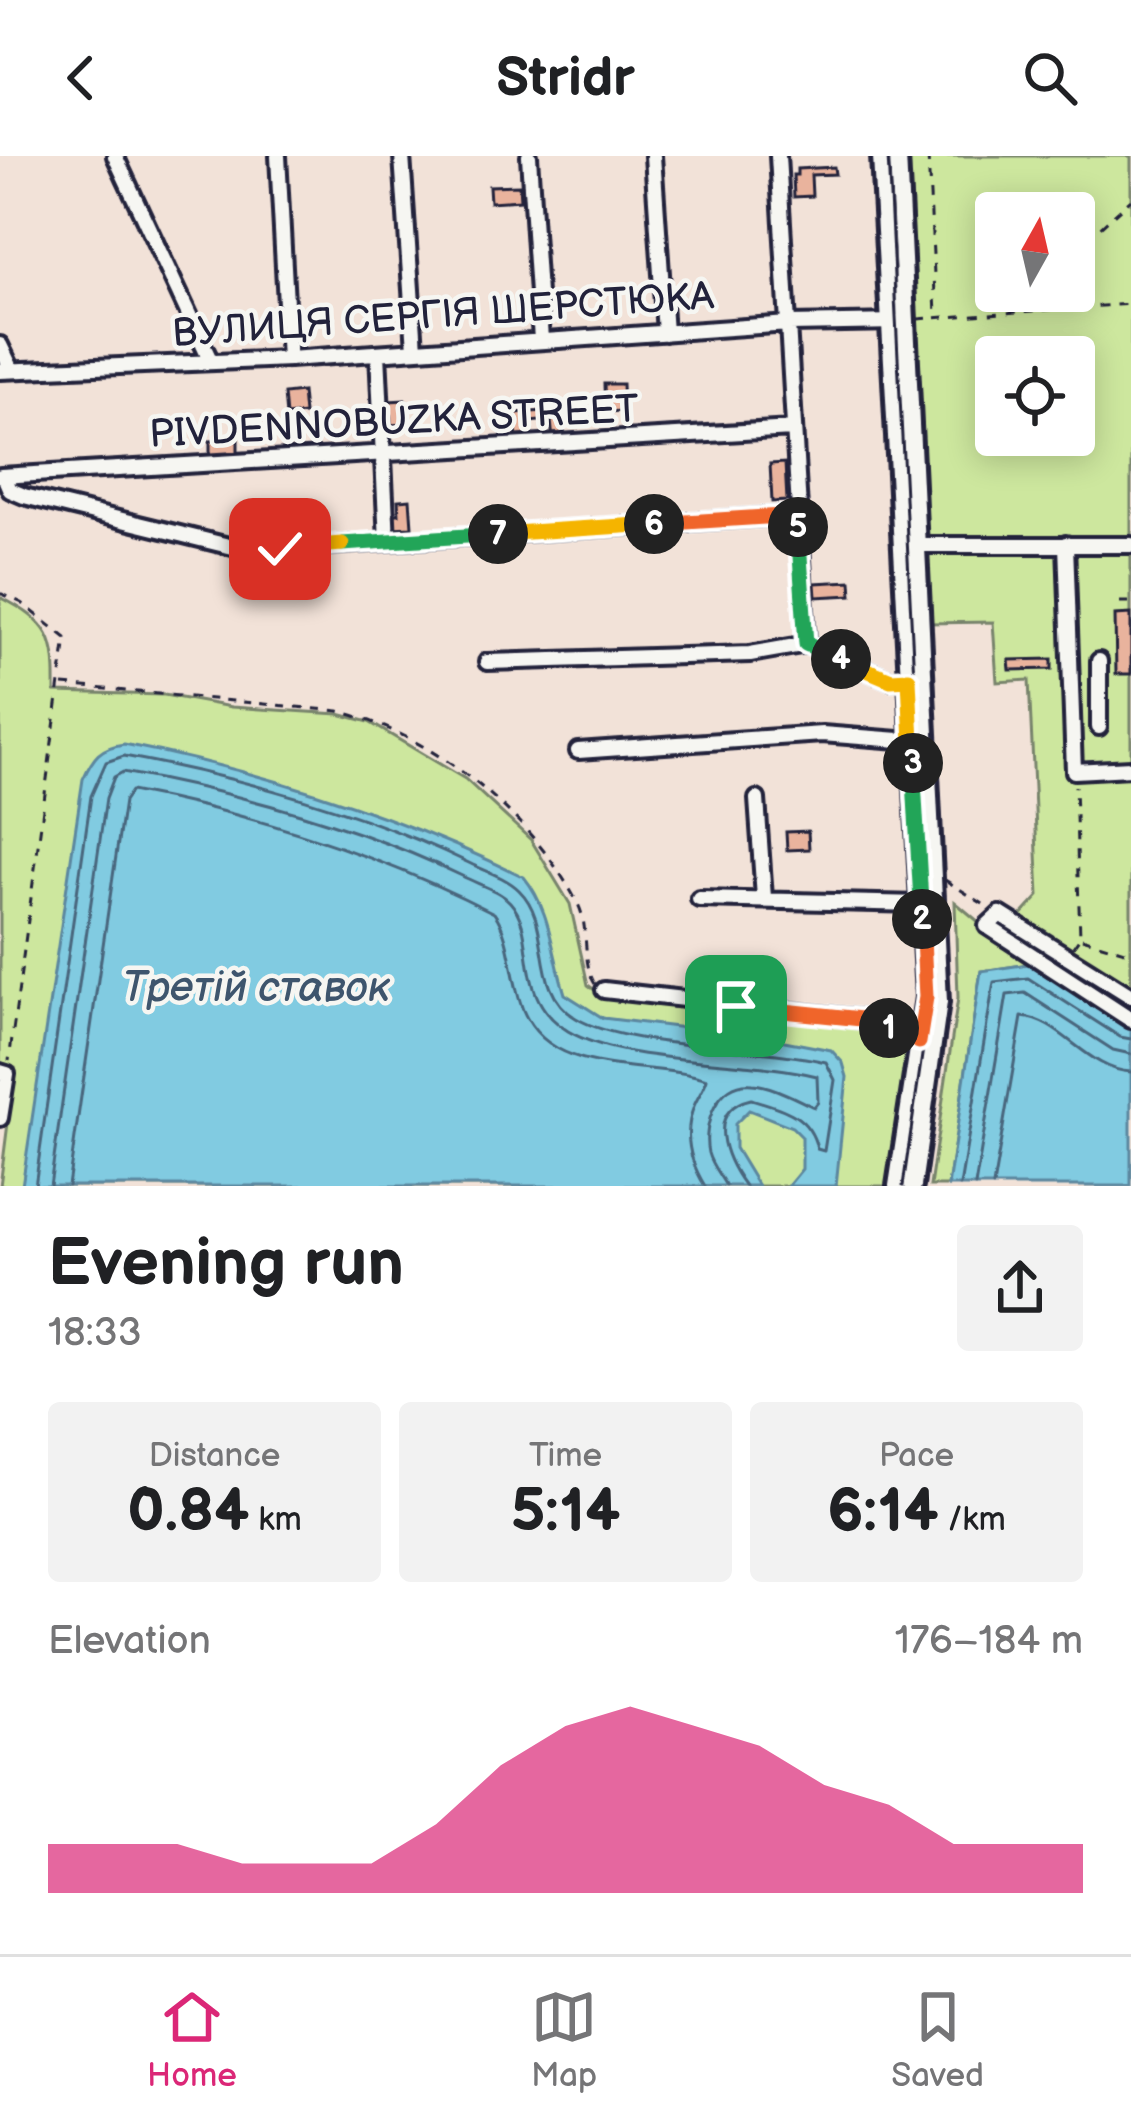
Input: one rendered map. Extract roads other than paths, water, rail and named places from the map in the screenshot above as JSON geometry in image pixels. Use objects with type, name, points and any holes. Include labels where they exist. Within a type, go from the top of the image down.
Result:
[{"type":"main road","points":[[881,156],[898,322],[939,1002],[913,1186]]},
{"type":"main road","points":[[898,156],[898,322]]},
{"type":"main road","points":[[897,1186],[926,997],[909,679],[910,545]]},
{"type":"street","points":[[115,156],[211,362]]},
{"type":"street","points":[[402,156],[415,349]]},
{"type":"street","points":[[529,156],[541,340]]},
{"type":"street","points":[[652,156],[665,333]]},
{"type":"street","points":[[778,156],[806,644]]},
{"type":"street","points":[[276,159],[289,358]]},
{"type":"street","name":"ВУЛИЦЯ СЕРГІЯ ШЕРСТЮКА","points":[[6,370],[378,353],[790,324],[898,322]]},
{"type":"street","points":[[0,345],[6,370]]},
{"type":"street","points":[[378,353],[387,541]]},
{"type":"street","name":"PIVDENNOBUZKA STREET","points":[[2,476],[792,429]]},
{"type":"street","points":[[2,476],[10,490],[24,496],[237,548],[798,515]]},
{"type":"street","points":[[1066,544],[1074,771],[1131,768]]},
{"type":"street","points":[[910,545],[1131,544]]},
{"type":"street","points":[[487,662],[750,653],[806,644],[891,680],[909,679]]},
{"type":"street","points":[[1073,728],[1102,728],[1099,661]]},
{"type":"street","points":[[578,751],[822,734],[912,741]]},
{"type":"street","points":[[757,799],[764,898]]},
{"type":"street","points":[[698,899],[921,904]]},
{"type":"street","points":[[1131,995],[1000,914],[987,926],[1131,1020]]},
{"type":"street","points":[[1055,968],[1068,954]]},
{"type":"street","points":[[604,990],[871,1020],[919,1042]]},
{"type":"street","points":[[0,1118],[4,1073]]},
{"type":"water","name":"Третій ставок","points":[[124,744],[328,797],[524,877],[545,918],[565,994],[603,1018],[831,1050],[843,1063],[847,1077],[836,1186],[788,1186],[802,1169],[802,1137],[792,1127],[749,1110],[735,1124],[735,1148],[758,1186],[22,1186],[83,779],[98,754]]},
{"type":"water","points":[[1029,964],[1131,1030],[1131,1186],[948,1186],[981,971]]},
{"type":"tram line","points":[[888,156],[930,1000],[903,1186]]}]
